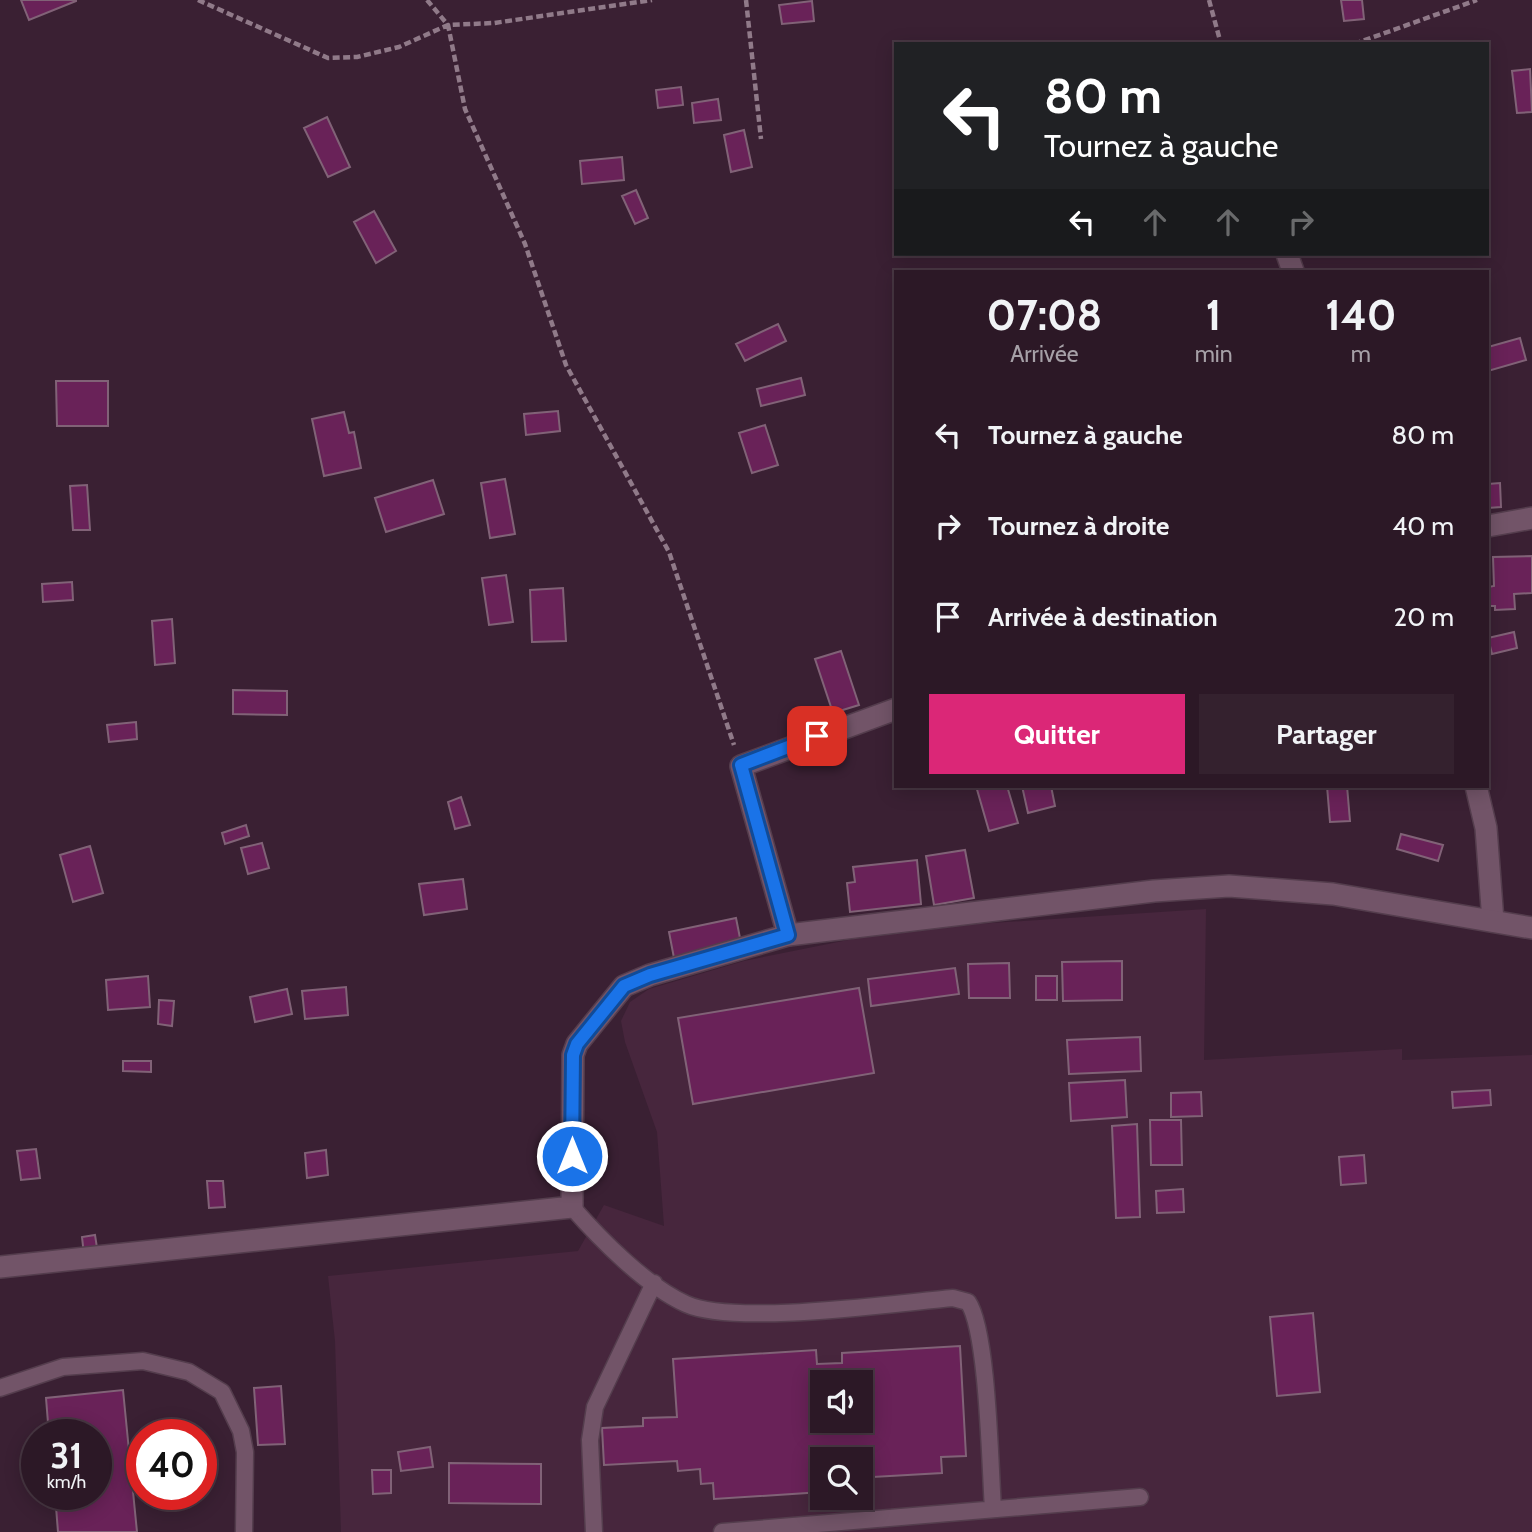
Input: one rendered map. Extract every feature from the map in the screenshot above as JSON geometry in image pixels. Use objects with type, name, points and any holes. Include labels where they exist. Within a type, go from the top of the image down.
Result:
[{"type":"street","points":[[1489,526],[1532,518]]},
{"type":"street","points":[[788,935],[741,765],[894,710]]},
{"type":"street","points":[[1476,788],[1486,828],[1493,921]]},
{"type":"street","points":[[0,1267],[572,1207],[573,1055],[577,1044],[605,1007],[624,986],[650,975],[788,935],[1140,892],[1229,886],[1333,894],[1532,928]]},
{"type":"lane","points":[[572,1207],[590,1228],[654,1283],[687,1305],[739,1313],[953,1298],[968,1302],[976,1314],[980,1340],[993,1509]]},
{"type":"lane","points":[[594,1532],[590,1440],[595,1407],[654,1283]]},
{"type":"lane","points":[[0,1388],[63,1367],[143,1361],[189,1372],[222,1392],[240,1431],[245,1452],[244,1532]]},
{"type":"lane","points":[[722,1532],[1140,1497]]},
{"type":"path","points":[[198,0],[328,58],[357,57],[399,47],[448,25],[494,23],[652,0]]},
{"type":"path","points":[[427,0],[448,25],[465,109],[525,244],[566,365],[669,552],[741,765]]},
{"type":"path","points":[[746,0],[761,139]]},
{"type":"path","points":[[1209,0],[1220,42]]},
{"type":"path","points":[[1360,42],[1476,0]]},
{"type":"shaded area","points":[[1206,909],[1204,1060],[1402,1049],[1402,1060],[1532,1055],[1532,1532],[341,1532],[335,1341],[328,1276],[578,1251],[604,1205],[664,1226],[657,1132],[625,1042],[621,1021],[630,1002],[649,989],[744,961],[853,939],[977,924]]},
{"type":"building","points":[[21,0],[76,0],[76,1],[29,20]]},
{"type":"building","points":[[1341,0],[1362,0],[1364,19],[1344,21]]},
{"type":"building","points":[[812,1],[814,21],[782,24],[779,5]]},
{"type":"building","points":[[1530,69],[1532,112],[1517,113],[1512,71]]},
{"type":"building","points":[[681,87],[683,105],[658,108],[656,90]]},
{"type":"building","points":[[718,99],[721,120],[694,123],[692,103]]},
{"type":"building","points":[[327,117],[350,167],[328,177],[304,128]]},
{"type":"building","points":[[744,130],[752,167],[731,172],[724,135]]},
{"type":"building","points":[[622,157],[624,180],[582,184],[580,161]]},
{"type":"building","points":[[636,190],[648,218],[635,224],[622,196]]},
{"type":"building","points":[[374,211],[396,251],[376,263],[354,222]]},
{"type":"building","points":[[778,324],[786,341],[745,361],[736,344]]},
{"type":"building","points":[[1520,338],[1526,360],[1489,371],[1489,347]]},
{"type":"building","points":[[801,378],[805,395],[761,406],[757,389]]},
{"type":"building","points":[[56,381],[108,381],[108,426],[57,426]]},
{"type":"building","points":[[558,411],[560,431],[526,435],[524,414]]},
{"type":"building","points":[[344,412],[349,433],[354,432],[361,468],[324,476],[312,419]]},
{"type":"building","points":[[765,425],[778,465],[752,473],[739,433]]},
{"type":"building","points":[[505,479],[515,534],[490,538],[481,483]]},
{"type":"building","points":[[433,480],[444,514],[386,532],[375,498]]},
{"type":"building","points":[[1500,483],[1501,507],[1489,508],[1489,484]]},
{"type":"building","points":[[87,485],[90,530],[73,530],[70,486]]},
{"type":"building","points":[[1532,556],[1532,593],[1514,594],[1515,609],[1495,610],[1495,606],[1489,606],[1489,587],[1494,586],[1493,557]]},
{"type":"building","points":[[506,575],[513,622],[489,625],[482,578]]},
{"type":"building","points":[[72,582],[73,600],[43,602],[42,584]]},
{"type":"building","points":[[563,588],[566,641],[532,642],[530,590]]},
{"type":"building","points":[[172,619],[175,663],[155,665],[152,621]]},
{"type":"building","points":[[1514,632],[1517,648],[1492,654],[1489,638]]},
{"type":"building","points":[[841,651],[859,705],[833,713],[815,659]]},
{"type":"building","points":[[233,690],[287,691],[287,715],[233,714]]},
{"type":"building","points":[[136,722],[137,739],[109,742],[107,725]]},
{"type":"building","points":[[977,788],[1008,788],[1018,823],[989,831]]},
{"type":"building","points":[[1022,788],[1051,788],[1055,806],[1028,813]]},
{"type":"building","points":[[1327,788],[1347,788],[1350,821],[1330,822]]},
{"type":"building","points":[[461,797],[470,825],[455,829],[448,802]]},
{"type":"building","points":[[246,825],[249,836],[225,844],[222,833]]},
{"type":"building","points":[[1401,834],[1443,845],[1438,861],[1397,849]]},
{"type":"building","points":[[262,843],[269,868],[248,874],[241,848]]},
{"type":"building","points":[[90,846],[103,893],[73,902],[60,855]]},
{"type":"building","points":[[965,850],[974,898],[934,905],[926,856]]},
{"type":"building","points":[[917,860],[921,904],[850,912],[847,883],[855,882],[853,867]]},
{"type":"building","points":[[463,879],[467,909],[424,915],[419,884]]},
{"type":"building","points":[[736,918],[741,943],[674,958],[669,932]]},
{"type":"building","points":[[1122,961],[1122,1000],[1063,1001],[1062,962]]},
{"type":"building","points":[[1009,963],[1010,998],[969,998],[968,964]]},
{"type":"building","points":[[955,968],[959,994],[871,1006],[868,979]]},
{"type":"building","points":[[148,976],[150,1007],[108,1010],[106,980]]},
{"type":"building","points":[[1036,976],[1057,976],[1057,1000],[1036,1000]]},
{"type":"building","points":[[346,987],[348,1015],[305,1019],[302,991]]},
{"type":"building","points":[[859,988],[874,1073],[693,1104],[678,1018]]},
{"type":"building","points":[[287,989],[292,1014],[255,1022],[250,997]]},
{"type":"building","points":[[159,1000],[174,1001],[172,1026],[158,1024]]},
{"type":"building","points":[[1140,1037],[1141,1071],[1069,1074],[1067,1040]]},
{"type":"building","points":[[123,1061],[151,1061],[151,1072],[123,1071]]},
{"type":"building","points":[[1125,1080],[1127,1117],[1071,1121],[1069,1083]]},
{"type":"building","points":[[1490,1090],[1491,1105],[1453,1108],[1452,1092]]},
{"type":"building","points":[[1201,1092],[1202,1116],[1171,1117],[1171,1093]]},
{"type":"building","points":[[1150,1120],[1181,1120],[1182,1165],[1151,1165]]},
{"type":"building","points":[[1137,1124],[1140,1217],[1116,1218],[1112,1126]]},
{"type":"building","points":[[36,1149],[40,1178],[21,1180],[17,1151]]},
{"type":"building","points":[[326,1150],[328,1175],[307,1178],[305,1153]]},
{"type":"building","points":[[1364,1155],[1366,1183],[1341,1185],[1339,1157]]},
{"type":"building","points":[[207,1181],[223,1181],[225,1207],[209,1208]]},
{"type":"building","points":[[1183,1189],[1184,1212],[1157,1213],[1156,1191]]},
{"type":"building","points":[[95,1235],[98,1254],[84,1255],[82,1237]]},
{"type":"building","points":[[1313,1313],[1320,1392],[1277,1396],[1270,1317]]},
{"type":"building","points":[[960,1346],[966,1456],[941,1457],[942,1473],[873,1477],[873,1447],[810,1447],[810,1493],[714,1499],[713,1483],[701,1484],[700,1469],[678,1471],[677,1461],[604,1465],[602,1428],[643,1426],[643,1418],[677,1417],[673,1359],[816,1350],[817,1364],[842,1363],[842,1353]]},
{"type":"building","points":[[281,1386],[285,1444],[258,1445],[254,1388]]},
{"type":"building","points":[[123,1390],[126,1420],[126,1510],[135,1510],[137,1532],[58,1532],[56,1510],[112,1510],[112,1419],[48,1419],[46,1398]]},
{"type":"building","points":[[430,1447],[433,1467],[401,1471],[398,1452]]},
{"type":"building","points":[[449,1463],[541,1464],[541,1504],[449,1503]]},
{"type":"building","points":[[372,1470],[391,1470],[391,1493],[373,1494]]},
{"type":"route","points":[[572,1156],[573,1055],[577,1044],[624,986],[650,975],[788,935],[741,765],[817,736]]}]
